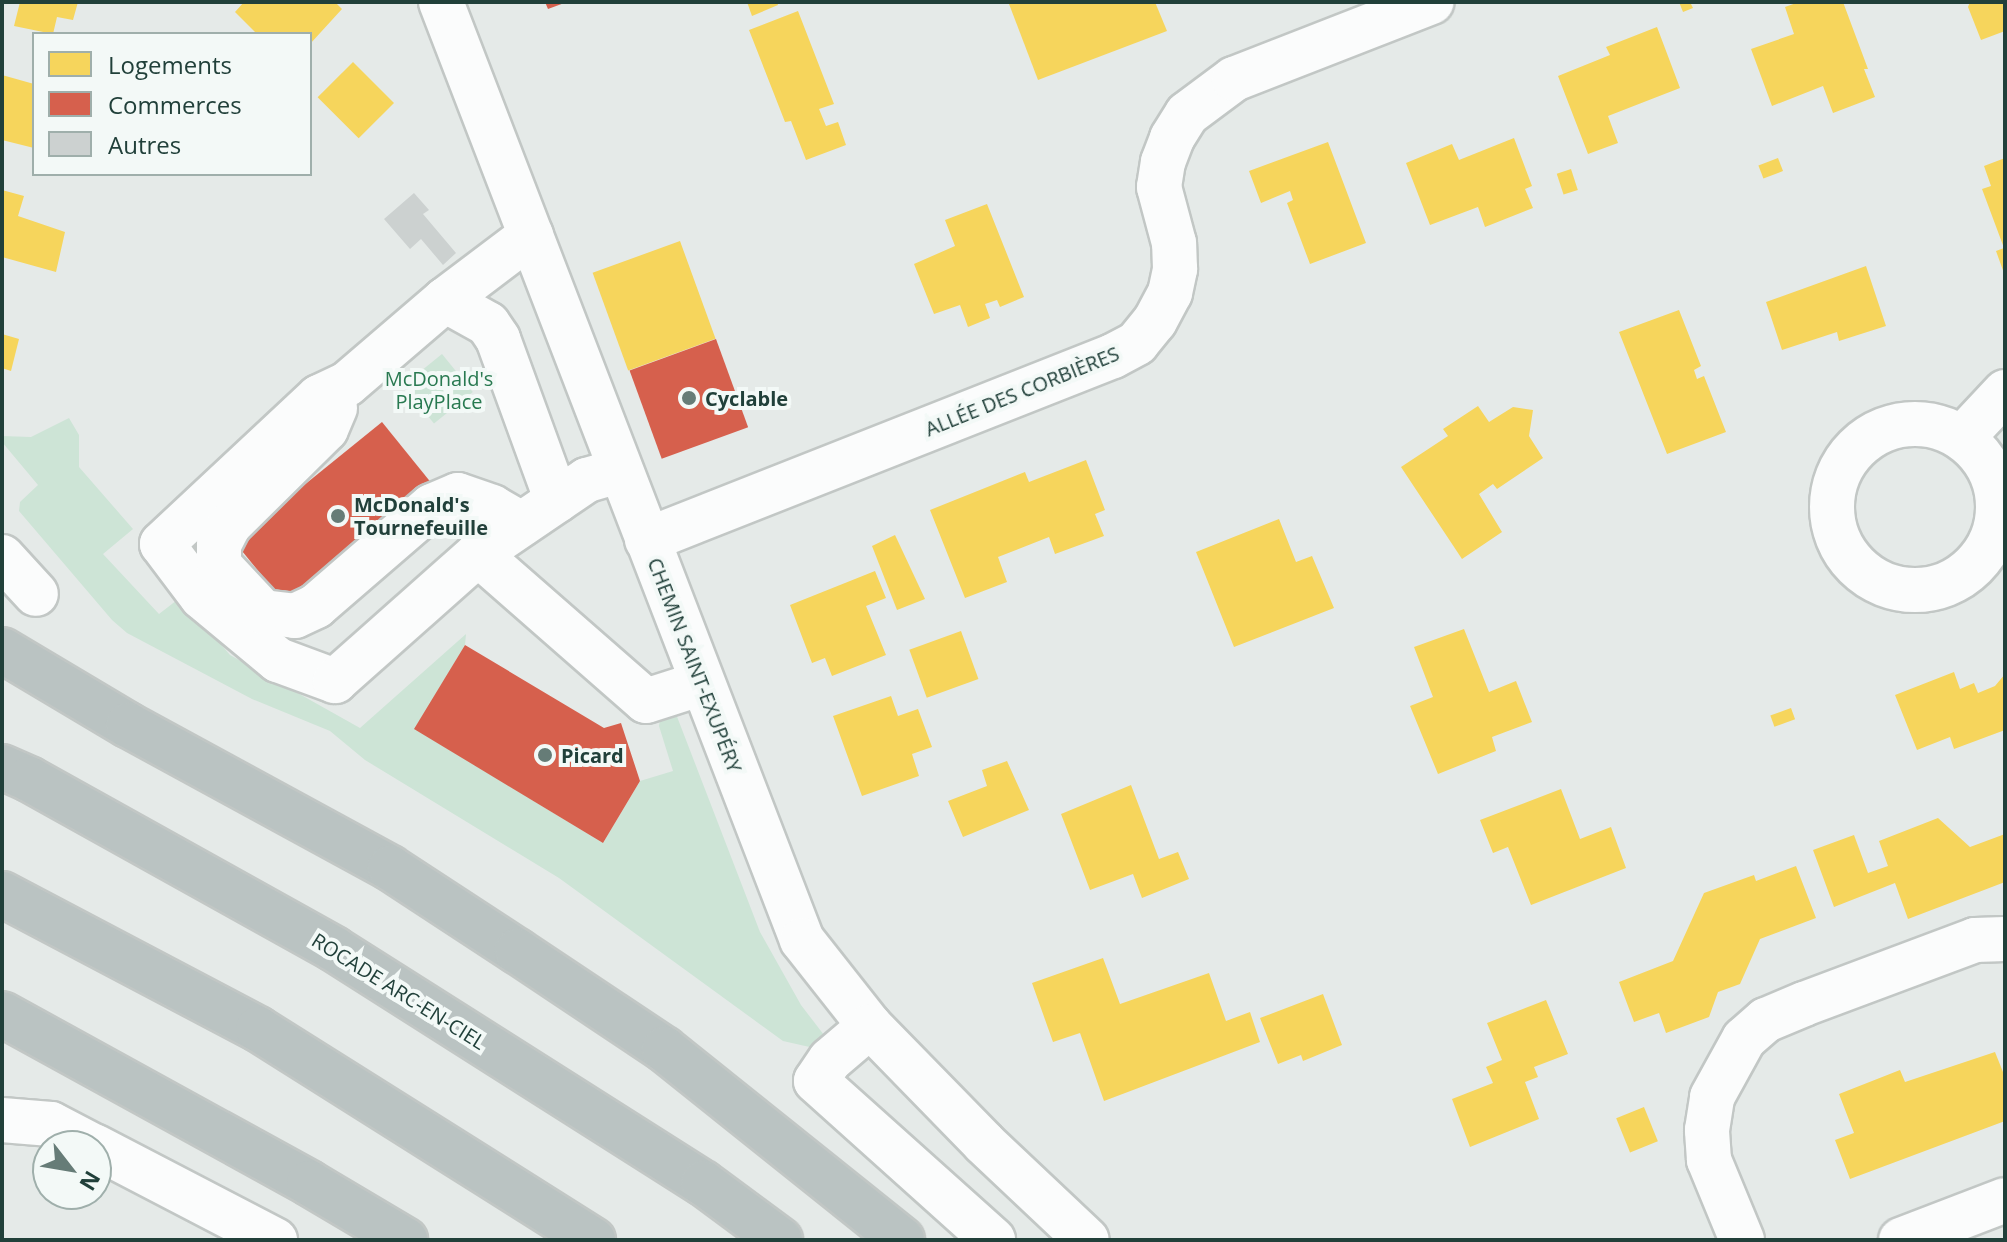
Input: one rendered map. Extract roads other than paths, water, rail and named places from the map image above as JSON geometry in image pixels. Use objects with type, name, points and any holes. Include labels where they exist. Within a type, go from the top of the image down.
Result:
[{"type":"highway","points":[[2,650],[128,725],[390,868],[504,942],[664,1049],[902,1240]]},
{"type":"highway","name":"ROCADE ARC-EN-CIEL","points":[[2,767],[29,779],[334,949],[703,1183],[780,1240]]},
{"type":"highway","points":[[2,894],[258,1029],[593,1240]]},
{"type":"highway","points":[[2,1014],[309,1183],[405,1240]]},
{"type":"street","name":"CHEMIN SAINT-EXUPÉRY","points":[[441,2],[802,940],[870,1026],[984,1143],[1087,1240]]},
{"type":"street","name":"ALLÉE DES CORBIÈRES","points":[[647,540],[1113,356],[1137,343],[1155,321],[1170,293],[1175,269],[1174,243],[1159,187],[1167,150],[1187,114],[1208,95],[1234,79],[1432,2]]},
{"type":"street","points":[[531,235],[445,300],[347,384],[319,397],[162,544],[202,597],[278,660],[335,681],[478,554],[587,480],[621,470]]},
{"type":"street","points":[[445,300],[488,324],[498,339],[539,512]]},
{"type":"street","points":[[347,384],[326,429],[229,525],[219,545],[219,565],[263,612],[295,616],[316,606],[432,506],[458,495],[492,507],[539,512]]},
{"type":"street","points":[[1962,438],[2005,392]]},
{"type":"street","points":[[478,554],[646,701],[702,683]]},
{"type":"street","points":[[2,557],[36,594]]},
{"type":"street","points":[[1742,1240],[1709,1160],[1707,1130],[1712,1097],[1744,1039],[1766,1020],[1804,1004],[1975,940],[2005,939]]},
{"type":"street","points":[[870,1026],[830,1060],[816,1081],[993,1240]]},
{"type":"street","points":[[2,1120],[51,1124],[62,1130]]},
{"type":"street","points":[[112,1156],[275,1240]]},
{"type":"street","points":[[1901,1240],[2005,1200]]},
{"type":"place","name":"Cyclable","points":[[689,398]]},
{"type":"place","name":"McDonald's Tournefeuille","points":[[338,516]]},
{"type":"place","name":"Picard","points":[[545,755]]},
{"type":"park label","name":"McDonald's PlayPlace","points":[[439,390]]}]
